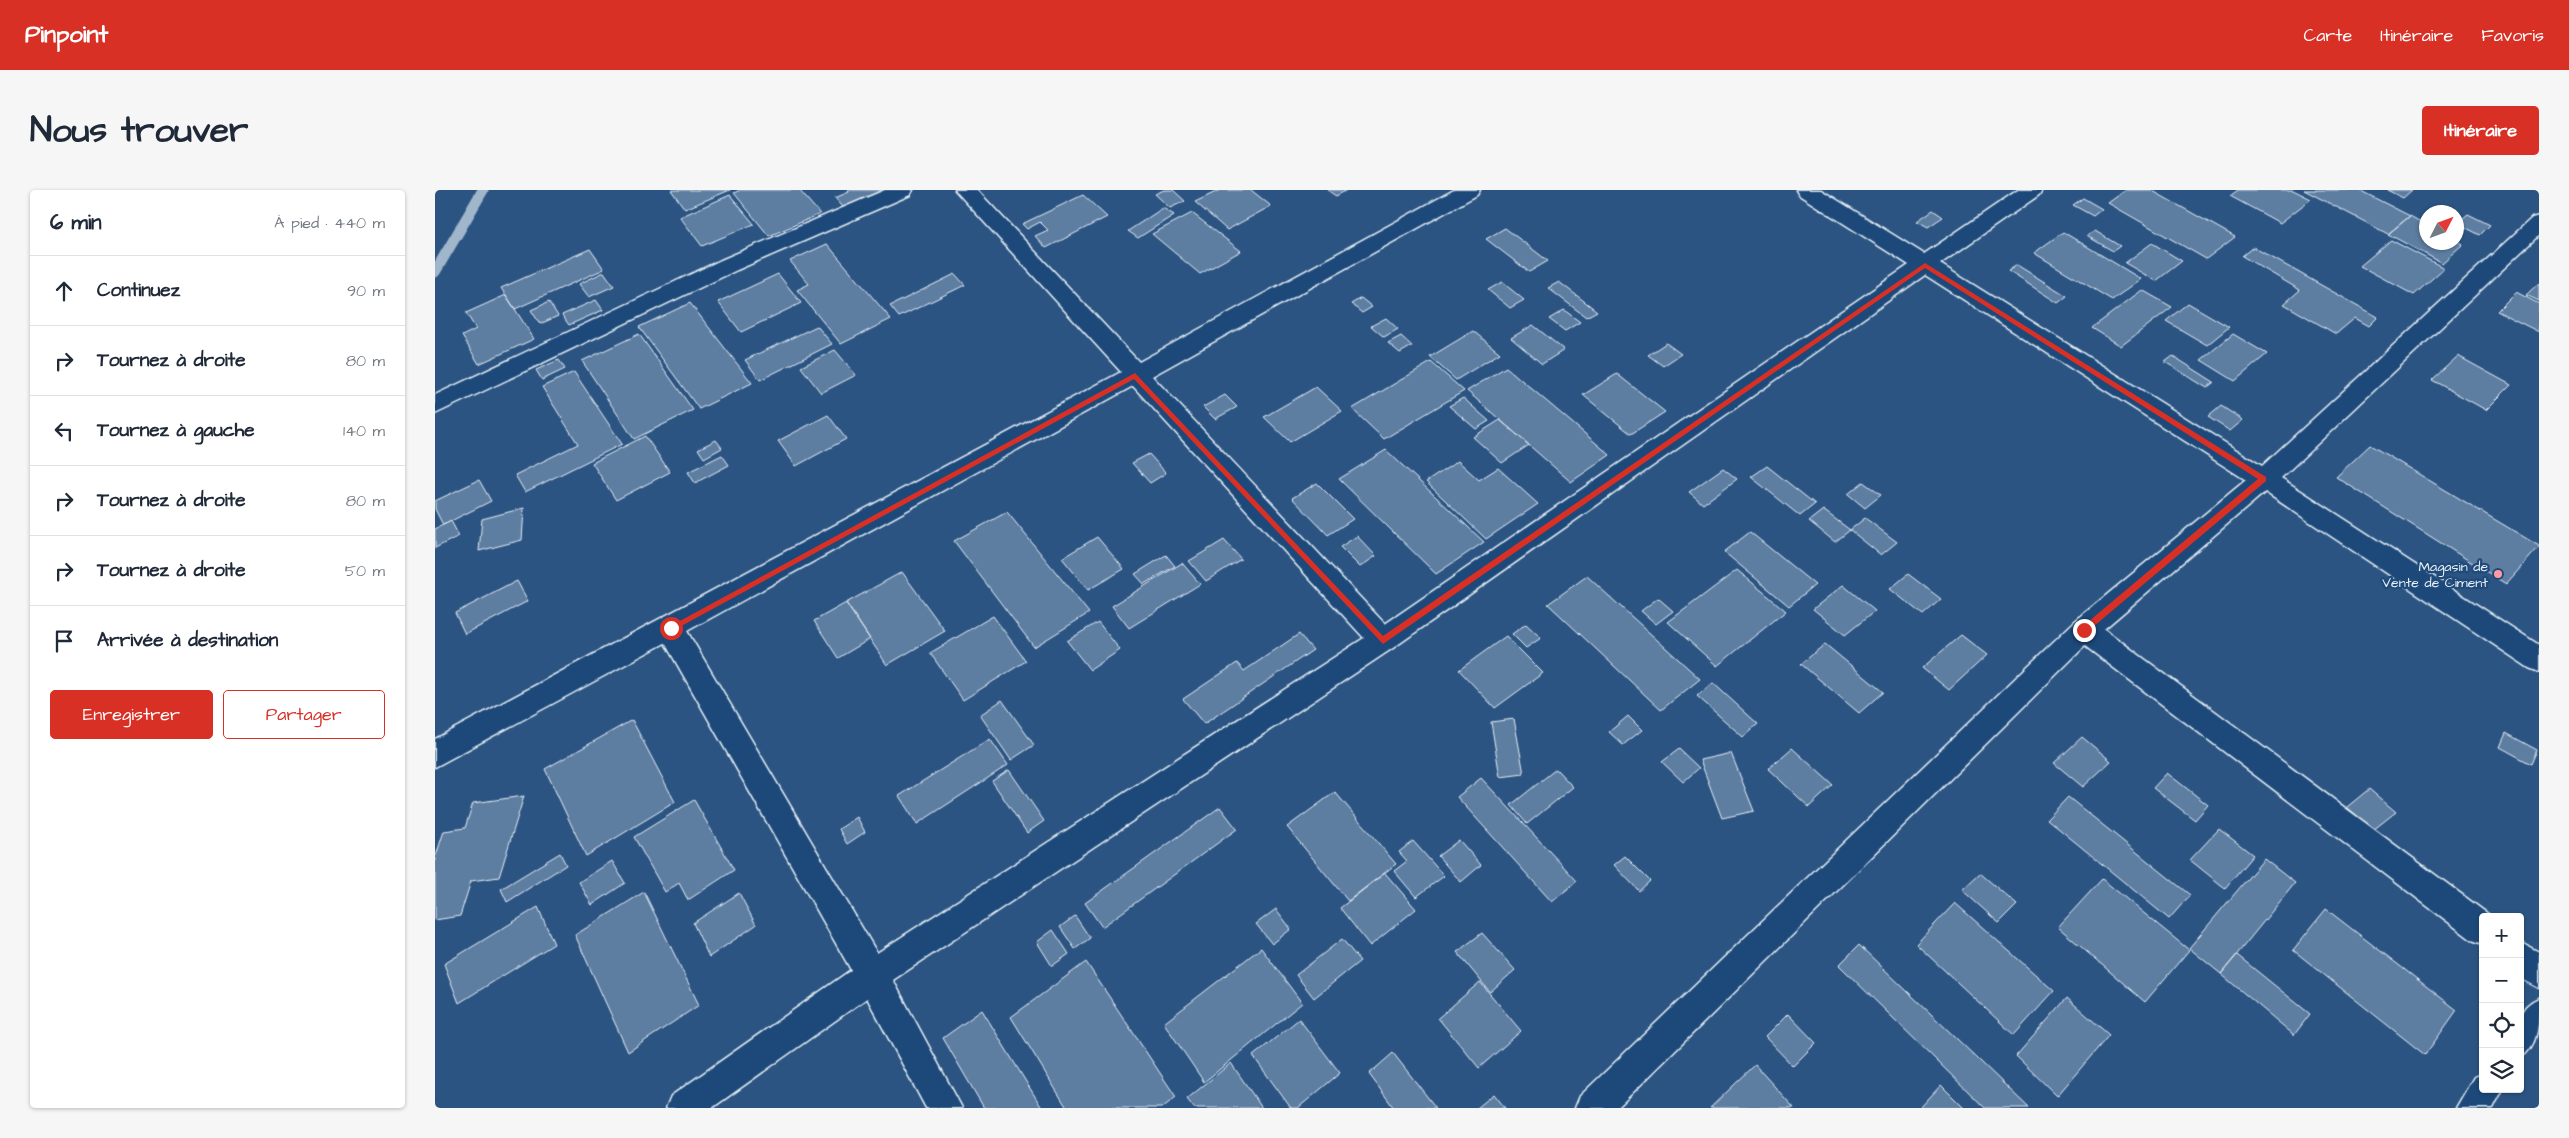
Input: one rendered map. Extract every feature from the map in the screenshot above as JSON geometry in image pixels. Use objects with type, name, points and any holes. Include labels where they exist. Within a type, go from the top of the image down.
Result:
[{"type":"street","points":[[438,404],[729,265],[903,190]]},
{"type":"street","points":[[965,190],[1135,376],[1383,640]]},
{"type":"street","points":[[435,754],[1135,376],[1470,190]]},
{"type":"street","points":[[1806,190],[2264,479],[2539,660]]},
{"type":"street","points":[[683,1108],[871,975],[1383,640],[2032,190]]},
{"type":"street","points":[[1592,1108],[2084,630],[2264,479],[2539,222]]},
{"type":"street","points":[[671,628],[871,975],[945,1108]]},
{"type":"street","points":[[2084,630],[2479,927]]},
{"type":"street","points":[[2524,961],[2539,972]]},
{"type":"street","points":[[2524,1035],[2539,1014]]},
{"type":"street","points":[[2473,1108],[2483,1093]]},
{"type":"building","points":[[671,190],[730,190],[685,209]]},
{"type":"building","points":[[740,190],[799,190],[820,214],[769,236],[734,193]]},
{"type":"building","points":[[848,190],[884,190],[844,208],[835,198],[849,192]]},
{"type":"building","points":[[1164,190],[1173,190],[1185,201],[1170,208],[1155,194]]},
{"type":"building","points":[[1220,190],[1251,190],[1271,206],[1227,230],[1195,202]]},
{"type":"building","points":[[1327,190],[1347,190],[1336,196]]},
{"type":"building","points":[[2126,190],[2151,190],[2235,237],[2206,259],[2108,203]]},
{"type":"building","points":[[2238,190],[2293,190],[2311,199],[2280,223],[2230,196]]},
{"type":"building","points":[[2304,190],[2359,190],[2410,216],[2388,234]]},
{"type":"building","points":[[2387,190],[2412,190],[2403,198]]},
{"type":"building","points":[[730,195],[754,224],[702,246],[680,217]]},
{"type":"building","points":[[1083,195],[1107,217],[1046,248],[1035,236],[1048,230],[1040,222],[1027,229],[1022,224]]},
{"type":"building","points":[[2083,198],[2102,209],[2093,216],[2073,205]]},
{"type":"building","points":[[1163,208],[1174,215],[1138,238],[1128,231]]},
{"type":"building","points":[[1933,210],[1943,217],[1928,227],[1917,221]]},
{"type":"building","points":[[1192,213],[1241,251],[1200,274],[1152,234]]},
{"type":"building","points":[[2468,214],[2490,225],[2480,235],[2464,227],[2464,217]]},
{"type":"building","points":[[2410,216],[2419,221],[2419,250],[2456,250],[2442,263],[2388,234]]},
{"type":"building","points":[[1505,228],[1548,261],[1529,272],[1486,239]]},
{"type":"building","points":[[2095,231],[2120,246],[2113,251],[2087,236]]},
{"type":"building","points":[[2063,232],[2141,279],[2112,300],[2034,253]]},
{"type":"building","points":[[2391,240],[2444,268],[2414,295],[2360,266]]},
{"type":"building","points":[[2152,243],[2182,261],[2156,281],[2125,263]]},
{"type":"building","points":[[827,244],[891,319],[841,344],[797,290],[809,284],[790,261]]},
{"type":"building","points":[[2253,247],[2378,317],[2369,326],[2355,318],[2336,334],[2284,304],[2300,290],[2242,256]]},
{"type":"building","points":[[590,249],[604,269],[515,309],[501,288]]},
{"type":"building","points":[[2017,265],[2067,296],[2058,303],[2008,271]]},
{"type":"building","points":[[604,272],[614,286],[589,297],[579,284]]},
{"type":"building","points":[[778,274],[801,303],[741,332],[718,302]]},
{"type":"building","points":[[955,274],[965,285],[899,317],[890,306]]},
{"type":"building","points":[[1502,282],[1524,300],[1510,308],[1488,290]]},
{"type":"building","points":[[1559,282],[1597,311],[1586,317],[1548,288]]},
{"type":"building","points":[[2539,283],[2539,301],[2526,295]]},
{"type":"building","points":[[2142,290],[2172,307],[2121,346],[2092,328]]},
{"type":"building","points":[[2516,292],[2539,304],[2539,332],[2497,311]]},
{"type":"building","points":[[506,295],[534,339],[479,364],[462,336],[476,329],[466,313]]},
{"type":"building","points":[[1361,298],[1372,307],[1362,313],[1351,304]]},
{"type":"building","points":[[596,300],[603,310],[569,325],[562,315]]},
{"type":"building","points":[[549,302],[558,316],[540,324],[531,310]]},
{"type":"building","points":[[690,303],[752,383],[699,409],[639,327]]},
{"type":"building","points":[[2188,303],[2229,327],[2207,345],[2166,321]]},
{"type":"building","points":[[1564,310],[1580,322],[1565,331],[1549,319]]},
{"type":"building","points":[[1386,318],[1398,329],[1384,337],[1371,326]]},
{"type":"building","points":[[1533,325],[1564,350],[1542,364],[1511,338]]},
{"type":"building","points":[[817,326],[832,344],[760,380],[745,360]]},
{"type":"building","points":[[1473,331],[1500,353],[1456,380],[1430,357]]},
{"type":"building","points":[[639,334],[693,410],[634,439],[582,361]]},
{"type":"building","points":[[2233,334],[2267,354],[2235,381],[2201,360]]},
{"type":"building","points":[[1401,336],[1412,346],[1400,353],[1388,343]]},
{"type":"building","points":[[1666,343],[1681,354],[1663,366],[1648,355]]},
{"type":"building","points":[[835,350],[856,375],[821,393],[801,367]]},
{"type":"building","points":[[2173,356],[2214,382],[2207,388],[2165,362]]},
{"type":"building","points":[[2458,356],[2511,385],[2486,410],[2432,380]]},
{"type":"building","points":[[559,360],[565,369],[542,380],[536,370]]},
{"type":"building","points":[[1431,362],[1464,391],[1384,439],[1352,409]]},
{"type":"building","points":[[1506,367],[1610,455],[1571,482],[1467,391]]},
{"type":"building","points":[[574,372],[622,444],[525,492],[515,475],[578,444],[542,387]]},
{"type":"building","points":[[1617,374],[1665,412],[1631,434],[1583,395]]},
{"type":"building","points":[[1316,387],[1342,411],[1290,442],[1264,417]]},
{"type":"building","points":[[1225,395],[1237,407],[1215,419],[1203,407]]},
{"type":"building","points":[[1463,398],[1489,421],[1476,429],[1449,406]]},
{"type":"building","points":[[2221,406],[2243,420],[2230,431],[2208,417]]},
{"type":"building","points":[[828,415],[846,439],[796,466],[778,441]]},
{"type":"building","points":[[1500,420],[1529,445],[1502,463],[1473,437]]},
{"type":"building","points":[[645,436],[670,472],[616,500],[592,463]]},
{"type":"building","points":[[716,440],[722,448],[704,458],[698,449]]},
{"type":"building","points":[[2370,445],[2539,547],[2506,584],[2336,477]]},
{"type":"building","points":[[1386,450],[1484,542],[1436,574],[1339,479]]},
{"type":"building","points":[[1149,454],[1166,473],[1150,483],[1132,463]]},
{"type":"building","points":[[722,455],[729,465],[695,483],[688,472]]},
{"type":"building","points":[[1458,461],[1479,480],[1498,468],[1538,504],[1486,539],[1426,482]]},
{"type":"building","points":[[1767,466],[1815,504],[1800,516],[1751,477]]},
{"type":"building","points":[[1723,468],[1737,479],[1703,504],[1689,492]]},
{"type":"building","points":[[479,480],[491,501],[443,525],[435,509],[435,501]]},
{"type":"building","points":[[1863,482],[1881,495],[1865,508],[1848,494]]},
{"type":"building","points":[[1317,483],[1353,519],[1328,535],[1292,498]]},
{"type":"building","points":[[524,508],[522,540],[479,551],[482,519]]},
{"type":"building","points":[[1823,510],[1850,530],[1835,542],[1809,521]]},
{"type":"building","points":[[1007,512],[1089,613],[1034,647],[954,541]]},
{"type":"building","points":[[1865,518],[1897,542],[1881,555],[1850,530]]},
{"type":"building","points":[[451,521],[459,536],[435,548],[435,529]]},
{"type":"building","points":[[1750,532],[1815,585],[1789,606],[1724,552]]},
{"type":"building","points":[[1357,536],[1376,556],[1360,567],[1340,547]]},
{"type":"building","points":[[1097,537],[1124,569],[1088,590],[1062,558]]},
{"type":"building","points":[[1224,540],[1241,559],[1206,581],[1189,561]]},
{"type":"building","points":[[1166,555],[1175,566],[1144,584],[1135,574]]},
{"type":"building","points":[[1182,563],[1200,584],[1129,628],[1112,606]]},
{"type":"building","points":[[1737,570],[1786,611],[1717,666],[1668,622]]},
{"type":"building","points":[[902,572],[945,631],[887,665],[846,603]]},
{"type":"building","points":[[1908,574],[1941,599],[1923,615],[1890,589]]},
{"type":"building","points":[[1587,576],[1700,679],[1661,710],[1548,604]]},
{"type":"building","points":[[517,581],[528,601],[465,634],[455,613]]},
{"type":"building","points":[[1843,585],[1875,611],[1845,635],[1813,609]]},
{"type":"building","points":[[1658,598],[1673,611],[1656,624],[1641,611]]},
{"type":"building","points":[[846,603],[870,639],[838,658],[814,621]]},
{"type":"building","points":[[993,616],[1026,661],[963,700],[930,653]]},
{"type":"building","points":[[1098,622],[1120,650],[1090,670],[1067,641]]},
{"type":"building","points":[[1526,624],[1541,638],[1526,648],[1512,634]]},
{"type":"building","points":[[1299,634],[1313,650],[1204,724],[1183,699],[1237,663],[1244,671]]},
{"type":"building","points":[[1961,635],[1987,655],[1949,690],[1922,668]]},
{"type":"building","points":[[1506,636],[1543,673],[1495,708],[1459,670]]},
{"type":"building","points":[[1825,644],[1883,692],[1859,713],[1801,664]]},
{"type":"building","points":[[1713,683],[1758,724],[1743,737],[1697,696]]},
{"type":"building","points":[[1002,700],[1034,745],[1011,760],[980,715]]},
{"type":"building","points":[[1628,716],[1642,730],[1623,745],[1609,732]]},
{"type":"building","points":[[1514,719],[1524,774],[1500,777],[1491,722]]},
{"type":"building","points":[[632,720],[675,802],[586,856],[545,769]]},
{"type":"building","points":[[2506,733],[2537,750],[2531,764],[2500,747]]},
{"type":"building","points":[[2082,737],[2111,761],[2083,787],[2054,763]]},
{"type":"building","points":[[990,739],[1008,765],[917,824],[899,796]]},
{"type":"building","points":[[1792,748],[1833,785],[1809,807],[1768,769]]},
{"type":"building","points":[[1679,749],[1699,768],[1683,782],[1662,762]]},
{"type":"building","points":[[1731,753],[1754,811],[1722,818],[1700,760]]},
{"type":"building","points":[[1556,769],[1573,787],[1527,824],[1511,805]]},
{"type":"building","points":[[1009,770],[1044,821],[1027,833],[992,781]]},
{"type":"building","points":[[2167,773],[2208,805],[2195,820],[2153,788]]},
{"type":"building","points":[[1481,778],[1577,881],[1552,902],[1457,797]]},
{"type":"building","points":[[2369,789],[2396,812],[2373,830],[2347,807]]},
{"type":"building","points":[[1335,792],[1396,864],[1348,901],[1287,827]]},
{"type":"building","points":[[524,796],[499,877],[471,881],[460,916],[435,920],[435,859],[444,831],[465,828],[473,803]]},
{"type":"building","points":[[2068,797],[2190,895],[2169,919],[2047,819]]},
{"type":"building","points":[[694,800],[734,870],[688,900],[679,883],[665,892],[634,837]]},
{"type":"building","points":[[1220,807],[1237,829],[1102,927],[1085,903]]},
{"type":"building","points":[[857,817],[865,832],[847,844],[839,829]]},
{"type":"building","points":[[2219,829],[2253,855],[2225,888],[2190,860]]},
{"type":"building","points":[[1459,840],[1481,865],[1461,882],[1438,856]]},
{"type":"building","points":[[1413,841],[1444,876],[1416,897],[1394,871],[1407,861],[1399,852]]},
{"type":"building","points":[[560,853],[566,865],[507,902],[501,889]]},
{"type":"building","points":[[1625,856],[1650,881],[1639,891],[1614,865]]},
{"type":"building","points":[[2264,859],[2295,883],[2221,974],[2189,948]]},
{"type":"building","points":[[612,861],[625,883],[592,905],[579,882]]},
{"type":"building","points":[[1385,873],[1416,909],[1370,946],[1340,908]]},
{"type":"building","points":[[1980,873],[2017,905],[1999,923],[1962,890]]},
{"type":"building","points":[[2102,879],[2189,950],[2145,1002],[2058,927]]},
{"type":"building","points":[[644,892],[699,1005],[628,1052],[575,935]]},
{"type":"building","points":[[739,893],[756,925],[709,957],[693,923]]},
{"type":"building","points":[[1955,903],[2054,991],[2014,1035],[1916,944]]},
{"type":"building","points":[[538,907],[554,944],[459,1003],[444,964]]},
{"type":"building","points":[[1276,909],[1291,929],[1272,944],[1256,924]]},
{"type":"building","points":[[2326,909],[2457,1010],[2425,1055],[2293,950]]},
{"type":"building","points":[[1075,916],[1090,938],[1075,949],[1060,927]]},
{"type":"building","points":[[1053,930],[1069,954],[1052,966],[1037,942]]},
{"type":"building","points":[[1482,933],[1515,970],[1490,992],[1457,952]]},
{"type":"building","points":[[1342,939],[1360,961],[1314,998],[1296,975]]},
{"type":"building","points":[[1859,945],[2029,1108],[1985,1108],[1839,965]]},
{"type":"building","points":[[1261,948],[1302,1003],[1204,1082],[1164,1023]]},
{"type":"building","points":[[2237,955],[2310,1014],[2294,1035],[2221,974]]},
{"type":"building","points":[[1086,962],[1176,1097],[1162,1108],[1067,1108],[1011,1017]]},
{"type":"building","points":[[1480,982],[1521,1031],[1479,1068],[1438,1018]]},
{"type":"building","points":[[2067,998],[2109,1035],[2057,1096],[2016,1056]]},
{"type":"building","points":[[982,1010],[1042,1108],[984,1108],[943,1038]]},
{"type":"building","points":[[1788,1014],[1816,1043],[1793,1066],[1765,1037]]},
{"type":"building","points":[[1299,1019],[1340,1073],[1298,1108],[1291,1108],[1253,1056]]},
{"type":"building","points":[[1393,1053],[1436,1108],[1394,1108],[1369,1074]]},
{"type":"building","points":[[1231,1063],[1262,1108],[1194,1108],[1187,1099]]},
{"type":"building","points":[[1755,1065],[1794,1108],[1710,1108]]},
{"type":"building","points":[[1941,1085],[1964,1108],[1920,1108]]},
{"type":"building","points":[[1494,1094],[1505,1108],[1477,1108]]},
{"type":"waterway","points":[[435,272],[483,190]]},
{"type":"place","name":"Magasin de Vente de Ciment","points":[[2498,574]]},
{"type":"route","points":[[671,628],[1135,376],[1383,640],[1925,265],[2264,479],[2084,630]]}]
